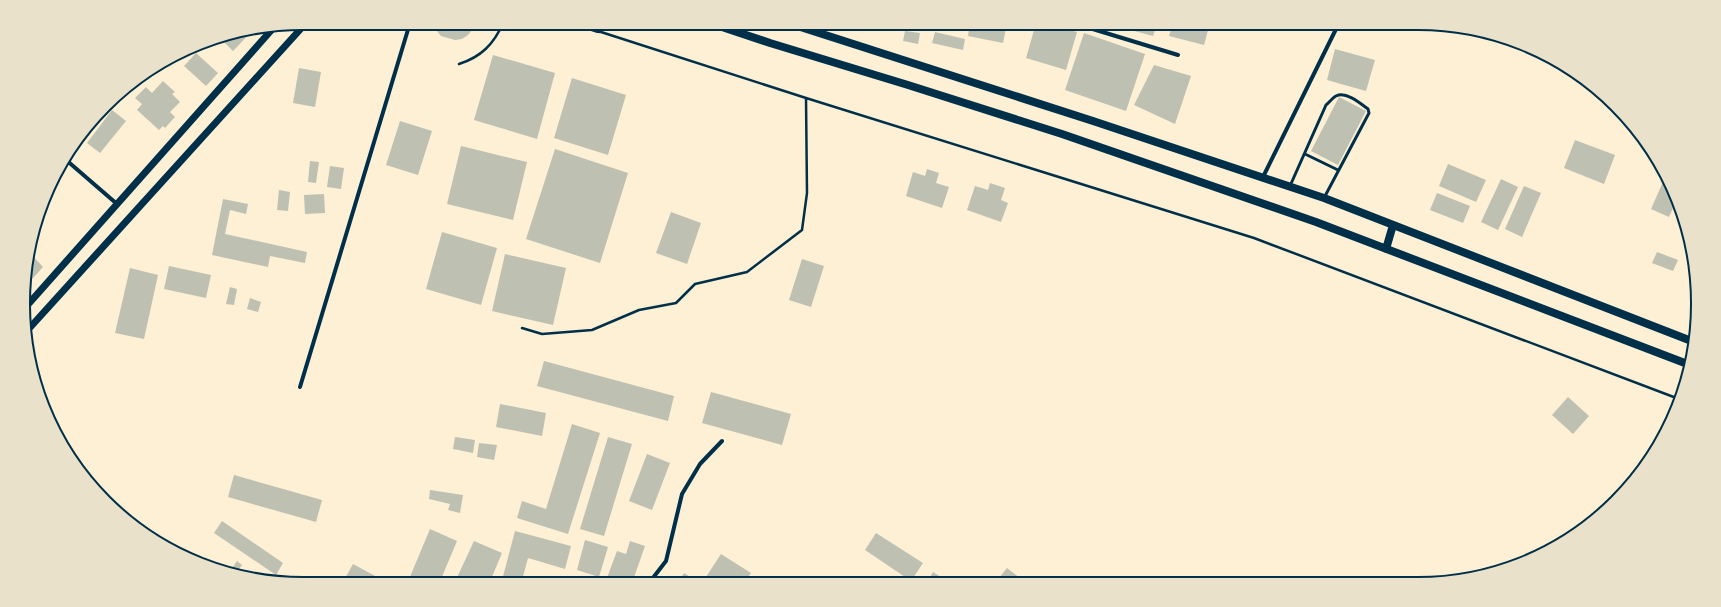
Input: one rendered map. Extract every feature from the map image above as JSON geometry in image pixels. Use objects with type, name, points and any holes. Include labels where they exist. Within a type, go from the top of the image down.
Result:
[{"type":"main road","points":[[731,30],[1070,136],[1316,222],[1685,363]]},
{"type":"main road","points":[[810,30],[1290,186],[1689,340]]},
{"type":"main road","points":[[1386,248],[1393,225]]},
{"type":"street","points":[[31,327],[299,30]]},
{"type":"street","points":[[300,387],[408,30]]},
{"type":"street","points":[[1096,30],[1178,55]]},
{"type":"street","points":[[1263,177],[1336,30]]},
{"type":"street","points":[[30,302],[270,32]]},
{"type":"street","points":[[69,163],[118,204]]},
{"type":"street","points":[[654,577],[666,561],[682,494],[700,464],[722,441]]},
{"type":"lane","points":[[1290,186],[1326,106],[1336,96],[1344,95],[1368,108],[1369,113],[1324,198]]},
{"type":"lane","points":[[1305,154],[1338,170]]},
{"type":"path","points":[[459,64],[474,58],[487,49],[500,30]]},
{"type":"path","points":[[590,30],[601,32],[806,98],[1254,238],[1674,397]]},
{"type":"path","points":[[522,328],[542,334],[592,330],[639,310],[676,303],[695,284],[747,272],[802,230],[807,193],[806,98]]},
{"type":"building","points":[[436,30],[472,30],[462,39],[455,40],[441,36]]},
{"type":"building","points":[[969,30],[1006,30],[1003,43],[968,36]]},
{"type":"building","points":[[1034,30],[1070,30],[1077,32],[1066,70],[1026,58]]},
{"type":"building","points":[[1130,30],[1155,30],[1153,36]]},
{"type":"building","points":[[1171,30],[1208,30],[1204,45],[1169,36]]},
{"type":"building","points":[[905,31],[920,33],[918,44],[903,41]]},
{"type":"building","points":[[935,32],[965,39],[963,50],[932,43]]},
{"type":"building","points":[[1084,33],[1145,54],[1126,111],[1065,90]]},
{"type":"building","points":[[248,36],[233,51],[224,42]]},
{"type":"building","points":[[1335,49],[1375,60],[1366,91],[1327,80]]},
{"type":"building","points":[[196,53],[218,73],[206,86],[184,66]]},
{"type":"building","points":[[493,55],[555,73],[537,139],[474,120]]},
{"type":"building","points":[[1154,65],[1191,76],[1175,124],[1134,105]]},
{"type":"building","points":[[299,68],[321,72],[315,107],[293,103]]},
{"type":"building","points":[[572,78],[626,95],[608,155],[554,138]]},
{"type":"building","points":[[163,81],[175,92],[172,94],[180,102],[170,112],[175,117],[165,128],[163,126],[159,130],[137,110],[142,104],[135,98],[146,87],[152,93]]},
{"type":"building","points":[[1339,97],[1366,111],[1338,165],[1311,151]]},
{"type":"building","points":[[112,110],[126,121],[100,153],[87,143]]},
{"type":"building","points":[[400,121],[432,131],[418,175],[386,165]]},
{"type":"building","points":[[1575,140],[1615,155],[1604,184],[1564,168]]},
{"type":"building","points":[[461,146],[527,162],[513,220],[447,204]]},
{"type":"building","points":[[555,149],[628,173],[600,263],[526,239]]},
{"type":"building","points":[[310,161],[319,162],[316,183],[308,182]]},
{"type":"building","points":[[1448,164],[1486,180],[1476,202],[1439,186]]},
{"type":"building","points":[[330,166],[344,168],[341,189],[327,187]]},
{"type":"building","points":[[927,169],[939,173],[936,183],[949,187],[942,208],[906,196],[913,172],[925,176]]},
{"type":"building","points":[[1501,179],[1518,187],[1498,230],[1481,222]]},
{"type":"building","points":[[1663,182],[1673,208],[1669,217],[1651,209]]},
{"type":"building","points":[[990,183],[1005,188],[1001,200],[1008,203],[1001,222],[967,210],[975,186],[988,190]]},
{"type":"building","points":[[1524,186],[1541,193],[1522,237],[1505,229]]},
{"type":"building","points":[[279,190],[290,192],[288,211],[277,210]]},
{"type":"building","points":[[1437,193],[1470,206],[1463,223],[1430,210]]},
{"type":"building","points":[[324,194],[325,213],[305,214],[304,195]]},
{"type":"building","points":[[223,199],[248,204],[246,214],[230,210],[225,234],[307,252],[305,263],[270,256],[268,267],[212,255]]},
{"type":"building","points":[[671,212],[701,223],[687,264],[656,253]]},
{"type":"building","points":[[442,232],[497,248],[481,305],[426,289]]},
{"type":"building","points":[[1657,252],[1678,260],[1673,271],[1652,263]]},
{"type":"building","points":[[505,254],[566,268],[553,325],[492,311]]},
{"type":"building","points":[[34,257],[43,267],[31,280]]},
{"type":"building","points":[[802,259],[824,266],[811,307],[789,300]]},
{"type":"building","points":[[169,266],[211,275],[206,298],[164,289]]},
{"type":"building","points":[[130,268],[158,275],[144,339],[115,333]]},
{"type":"building","points":[[230,287],[237,289],[234,305],[226,304]]},
{"type":"building","points":[[250,298],[261,302],[258,312],[247,309]]},
{"type":"building","points":[[544,361],[674,396],[668,421],[537,386]]},
{"type":"building","points":[[711,392],[791,414],[782,445],[702,423]]},
{"type":"building","points":[[1568,397],[1589,416],[1573,434],[1552,415]]},
{"type":"building","points":[[500,404],[546,413],[542,436],[496,427]]},
{"type":"building","points":[[572,424],[600,433],[568,534],[517,518],[522,501],[546,509]]},
{"type":"building","points":[[455,437],[475,440],[473,453],[453,449]]},
{"type":"building","points":[[608,437],[632,444],[604,536],[580,529]]},
{"type":"building","points":[[479,443],[497,445],[494,460],[477,457]]},
{"type":"building","points":[[647,454],[670,463],[652,510],[629,501]]},
{"type":"building","points":[[234,475],[322,500],[316,522],[228,497]]},
{"type":"building","points":[[430,490],[463,495],[460,513],[448,510],[450,504],[429,499]]},
{"type":"building","points":[[222,521],[283,563],[276,575],[214,533]]},
{"type":"building","points":[[430,529],[457,541],[442,577],[410,577]]},
{"type":"building","points":[[515,531],[571,546],[565,569],[528,558],[523,577],[503,577]]},
{"type":"building","points":[[876,533],[923,563],[914,577],[905,577],[865,550]]},
{"type":"building","points":[[585,540],[608,547],[599,577],[577,570]]},
{"type":"building","points":[[474,541],[502,553],[492,577],[457,577]]},
{"type":"building","points":[[630,541],[645,546],[634,577],[607,577],[617,551],[626,554]]},
{"type":"building","points":[[721,554],[751,573],[748,577],[706,577]]},
{"type":"building","points":[[237,561],[242,565],[239,569],[232,568]]},
{"type":"building","points":[[353,564],[377,577],[346,577]]},
{"type":"building","points":[[1007,568],[1019,577],[1000,577]]},
{"type":"building","points":[[933,572],[941,577],[930,577]]},
{"type":"building","points":[[684,573],[690,577],[682,577]]}]
